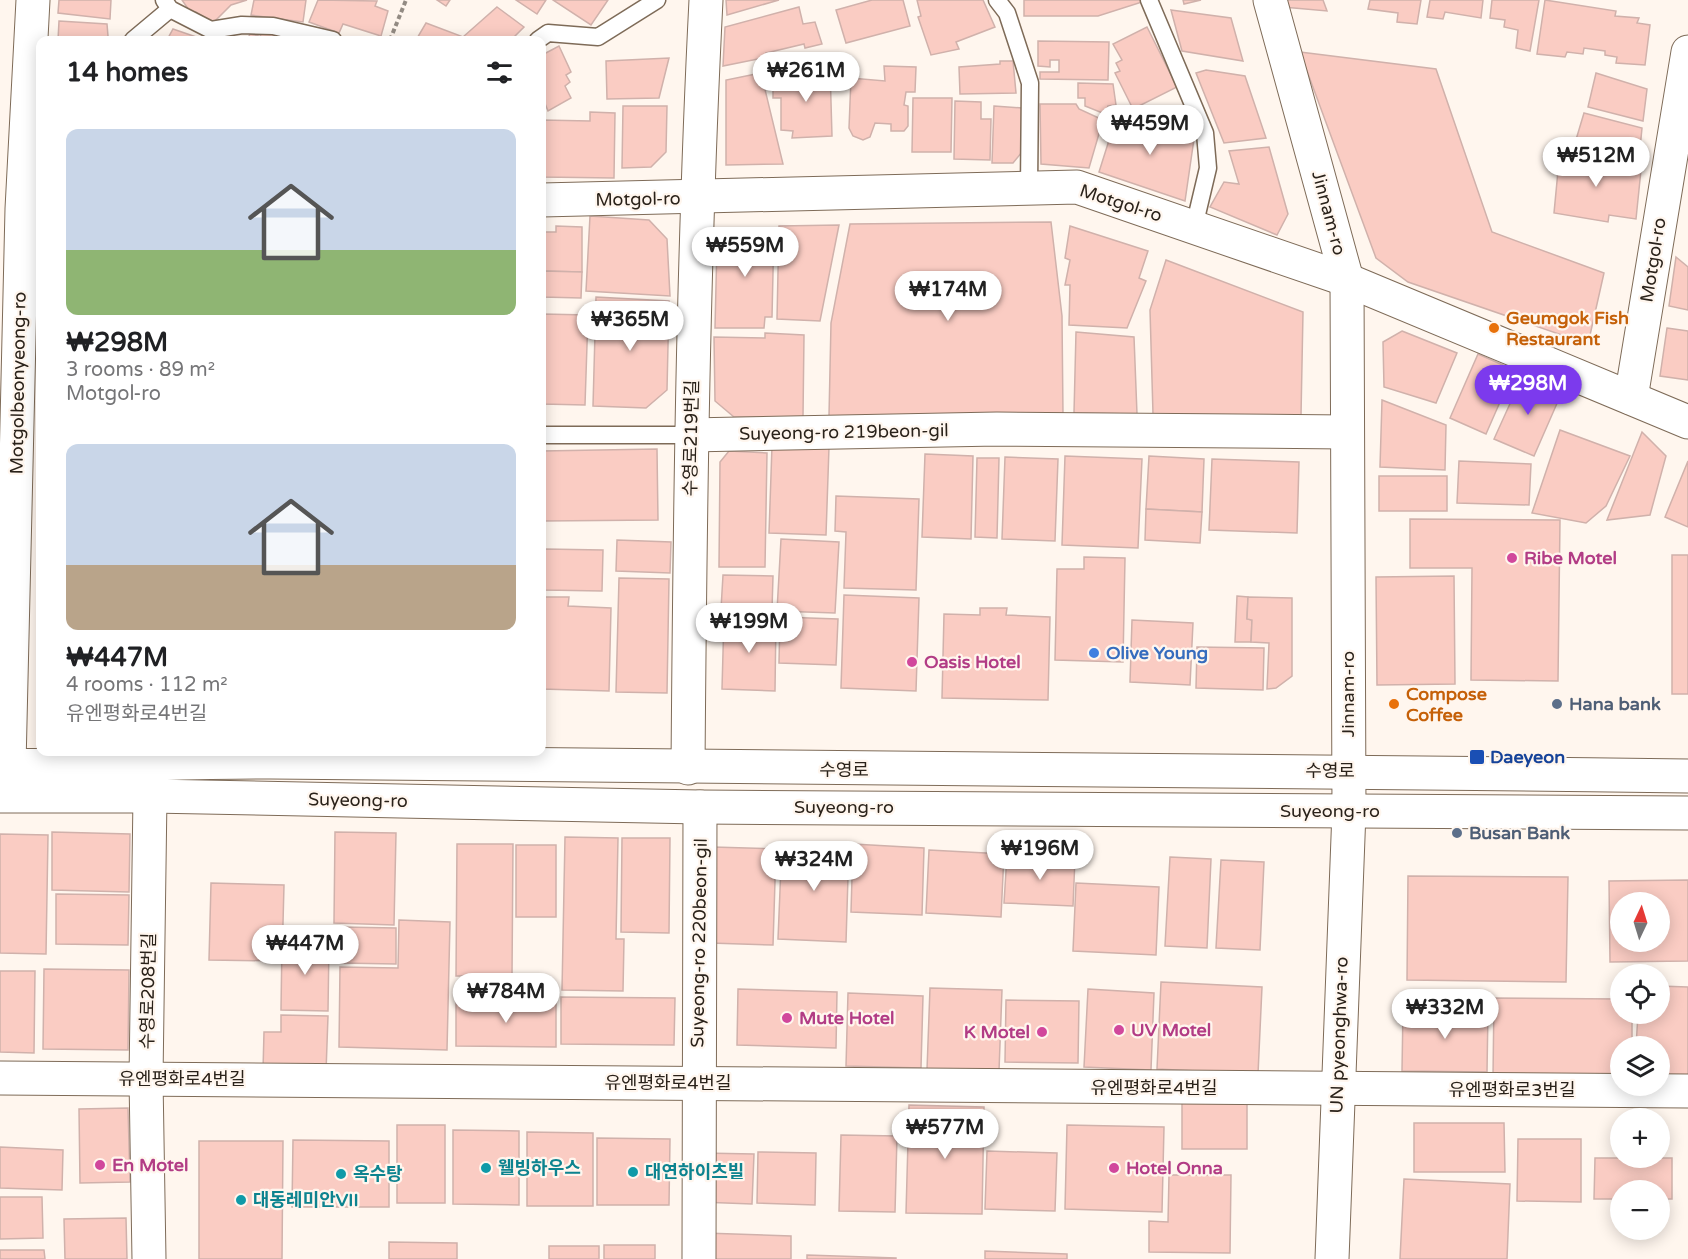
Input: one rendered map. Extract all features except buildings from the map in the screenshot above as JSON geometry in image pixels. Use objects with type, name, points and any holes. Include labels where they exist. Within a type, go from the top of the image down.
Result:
[{"type":"street","name":"Motgolbeonyeong-ro","points":[[2,769],[33,0]]},
{"type":"street","name":"수영로219번길","points":[[688,768],[690,435],[696,198],[706,0]]},
{"type":"street","name":"Jinnam-ro","points":[[1270,0],[1347,279],[1349,811]]},
{"type":"street","name":"Motgol-ro","points":[[1631,398],[1688,52]]},
{"type":"street","name":"Motgol-ro","points":[[546,200],[1077,187],[1347,279],[1688,422]]},
{"type":"street","name":"Suyeong-ro 219beon-gil","points":[[690,435],[997,429],[1346,432]]},
{"type":"street","name":"수영로","points":[[2,769],[256,762],[1688,776]]},
{"type":"street","name":"Suyeong-ro","points":[[2,769],[150,796],[700,807],[1688,813]]},
{"type":"street","name":"수영로208번길","points":[[149,1259],[146,1079],[150,796]]},
{"type":"street","name":"Suyeong-ro 220beon-gil","points":[[699,1259],[700,807]]},
{"type":"street","name":"UN pyeonghwa-ro","points":[[1332,1259],[1336,1089],[1349,811]]},
{"type":"street","name":"유엔평화로4번길","points":[[0,1078],[1336,1089]]},
{"type":"street","name":"유엔평화로3번길","points":[[1336,1089],[1688,1091]]},
{"type":"lane","points":[[544,36],[548,33],[598,37],[657,0]]},
{"type":"lane","points":[[997,0],[1007,13],[1030,83],[1029,188]]},
{"type":"lane","points":[[1149,0],[1205,133],[1208,168],[1194,227]]},
{"type":"lane","points":[[137,36],[167,4],[212,30],[242,25],[273,26],[316,36]]},
{"type":"lane","points":[[546,435],[690,435]]},
{"type":"path","points":[[392,36],[406,0]]},
{"type":"place","name":"Geumgok Fish Restaurant","points":[[1494,328]]},
{"type":"place","name":"Ribe Motel","points":[[1512,558]]},
{"type":"place","name":"Olive Young","points":[[1094,653]]},
{"type":"place","name":"Oasis Hotel","points":[[912,662]]},
{"type":"place","name":"Compose Coffee","points":[[1394,704]]},
{"type":"place","name":"Hana bank","points":[[1557,704]]},
{"type":"place","name":"Daeyeon","points":[[1477,757]]},
{"type":"place","name":"Busan Bank","points":[[1457,833]]},
{"type":"place","name":"Mute Hotel","points":[[787,1018]]},
{"type":"place","name":"UV Motel","points":[[1119,1030]]},
{"type":"place","name":"K Motel","points":[[1042,1032]]},
{"type":"place","name":"En Motel","points":[[100,1165]]},
{"type":"place","name":"웰빙하우스","points":[[486,1168]]},
{"type":"place","name":"Hotel Onna","points":[[1114,1168]]},
{"type":"place","name":"대연하이츠빌","points":[[633,1172]]},
{"type":"place","name":"옥수탕","points":[[341,1174]]},
{"type":"place","name":"대동레미안VII","points":[[241,1200]]}]
